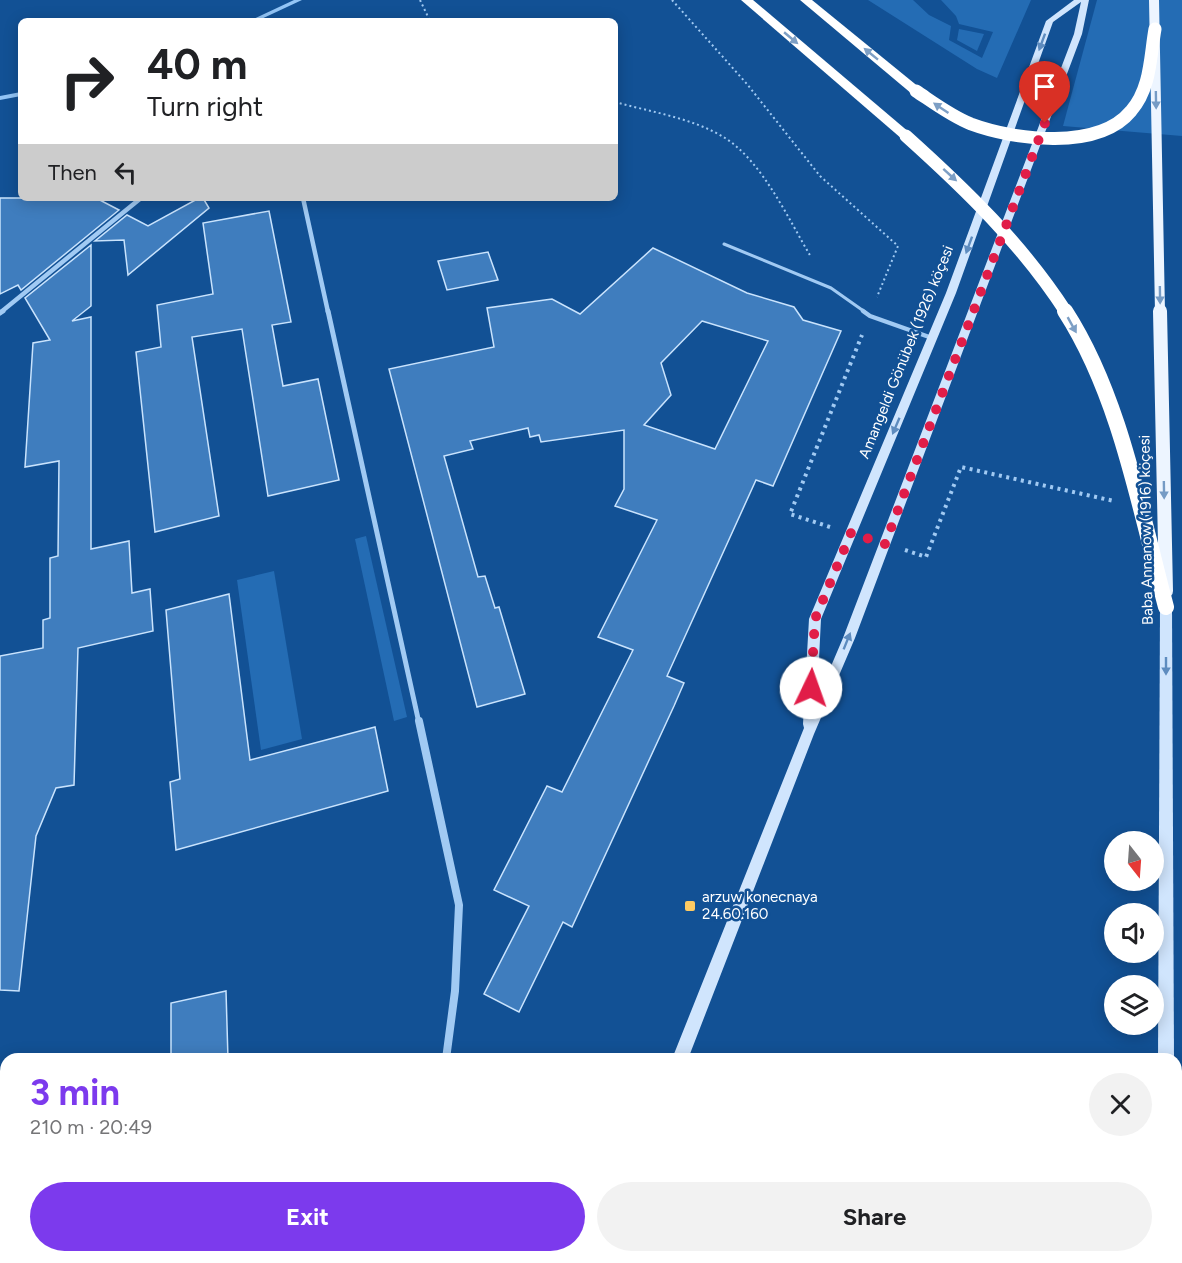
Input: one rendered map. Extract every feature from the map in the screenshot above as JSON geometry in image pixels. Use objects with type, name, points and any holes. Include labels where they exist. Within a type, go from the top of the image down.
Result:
[{"type":"highway","points":[[746,0],[966,190],[1046,280],[1073,326],[1099,379],[1118,431],[1166,608]]},
{"type":"highway","points":[[805,0],[916,91],[952,115],[994,132],[1042,138],[1068,138],[1094,133],[1110,128],[1123,118],[1143,93],[1155,29]]},
{"type":"main road","name":"Baba Annanow (1916) köçesi","points":[[1154,0],[1166,608]]},
{"type":"street","name":"Amangeldi Gönübek (1926) köçesi","points":[[808,734],[815,619],[951,293],[1050,21],[1079,0]]},
{"type":"street","name":"Amangeldi Gönübek (1926) köçesi","points":[[682,1053],[885,544],[1078,34],[1085,0]]},
{"type":"street","points":[[0,313],[137,201]]},
{"type":"street","points":[[304,201],[459,905],[455,991],[447,1053]]},
{"type":"street","name":"Baba Annanow (1916) köçesi","points":[[1166,608],[1166,1053]]},
{"type":"lane","points":[[724,244],[827,287],[870,316],[932,338]]},
{"type":"path","points":[[420,0],[429,18]]},
{"type":"path","points":[[672,0],[747,84],[820,176],[898,246],[790,514],[851,533]]},
{"type":"path","points":[[618,103],[693,123],[726,139],[743,155],[784,210],[827,287]]},
{"type":"path","points":[[885,544],[926,557],[961,467],[1114,501]]},
{"type":"shaded area","points":[[868,0],[913,0],[929,15],[951,26],[949,40],[982,58],[993,32],[959,24],[956,16],[941,0],[1031,0],[997,78],[977,69]]},
{"type":"shaded area","points":[[1097,0],[1182,0],[1182,136],[1063,126]]},
{"type":"shaded area","points":[[959,29],[984,34],[977,51],[957,40]]},
{"type":"shaded area","points":[[366,536],[407,717],[394,721],[355,539]]},
{"type":"shaded area","points":[[274,571],[302,739],[261,750],[237,580]]},
{"type":"building","points":[[0,198],[18,198],[18,201],[102,201],[119,210],[21,290],[18,285],[0,294]]},
{"type":"building","points":[[194,201],[205,201],[209,208],[128,275],[124,240],[95,241],[127,215],[148,226]]},
{"type":"building","points":[[269,211],[291,322],[272,325],[283,386],[318,379],[339,480],[268,496],[242,329],[192,337],[219,516],[155,532],[136,352],[161,347],[157,305],[213,294],[203,223]]},
{"type":"building","points":[[91,245],[91,306],[72,321],[91,317],[91,549],[129,541],[132,593],[150,589],[153,631],[78,648],[74,785],[56,788],[36,836],[19,991],[0,990],[0,656],[43,648],[43,620],[50,618],[50,558],[58,556],[59,461],[25,467],[33,343],[50,340],[25,298]]},
{"type":"building","points":[[653,248],[747,293],[794,307],[803,320],[841,331],[773,486],[756,480],[667,676],[684,683],[674,706],[572,927],[563,922],[519,1012],[484,994],[529,906],[494,890],[547,786],[562,792],[633,650],[598,637],[657,520],[615,506],[624,489],[624,430],[541,442],[539,435],[530,437],[528,428],[470,441],[473,449],[444,456],[478,577],[485,576],[495,608],[499,607],[525,694],[477,707],[389,369],[494,347],[487,308],[552,299],[580,314]],"holes":[[[702,321],[768,341],[715,449],[644,425],[671,395],[661,363]]]},
{"type":"building","points":[[488,252],[498,280],[447,290],[438,261]]},
{"type":"building","points":[[229,594],[250,760],[375,727],[388,791],[176,850],[170,782],[180,779],[166,610]]},
{"type":"building","points":[[226,991],[228,1053],[171,1053],[171,1003]]},
{"type":"waterway","points":[[259,18],[299,0]]},
{"type":"waterway","points":[[0,98],[18,95]]},
{"type":"place","name":"arzuw konecnaya 24.60.160","points":[[690,906]]},
{"type":"route","points":[[811,688],[815,619],[851,533],[885,544],[1045,123]]}]
